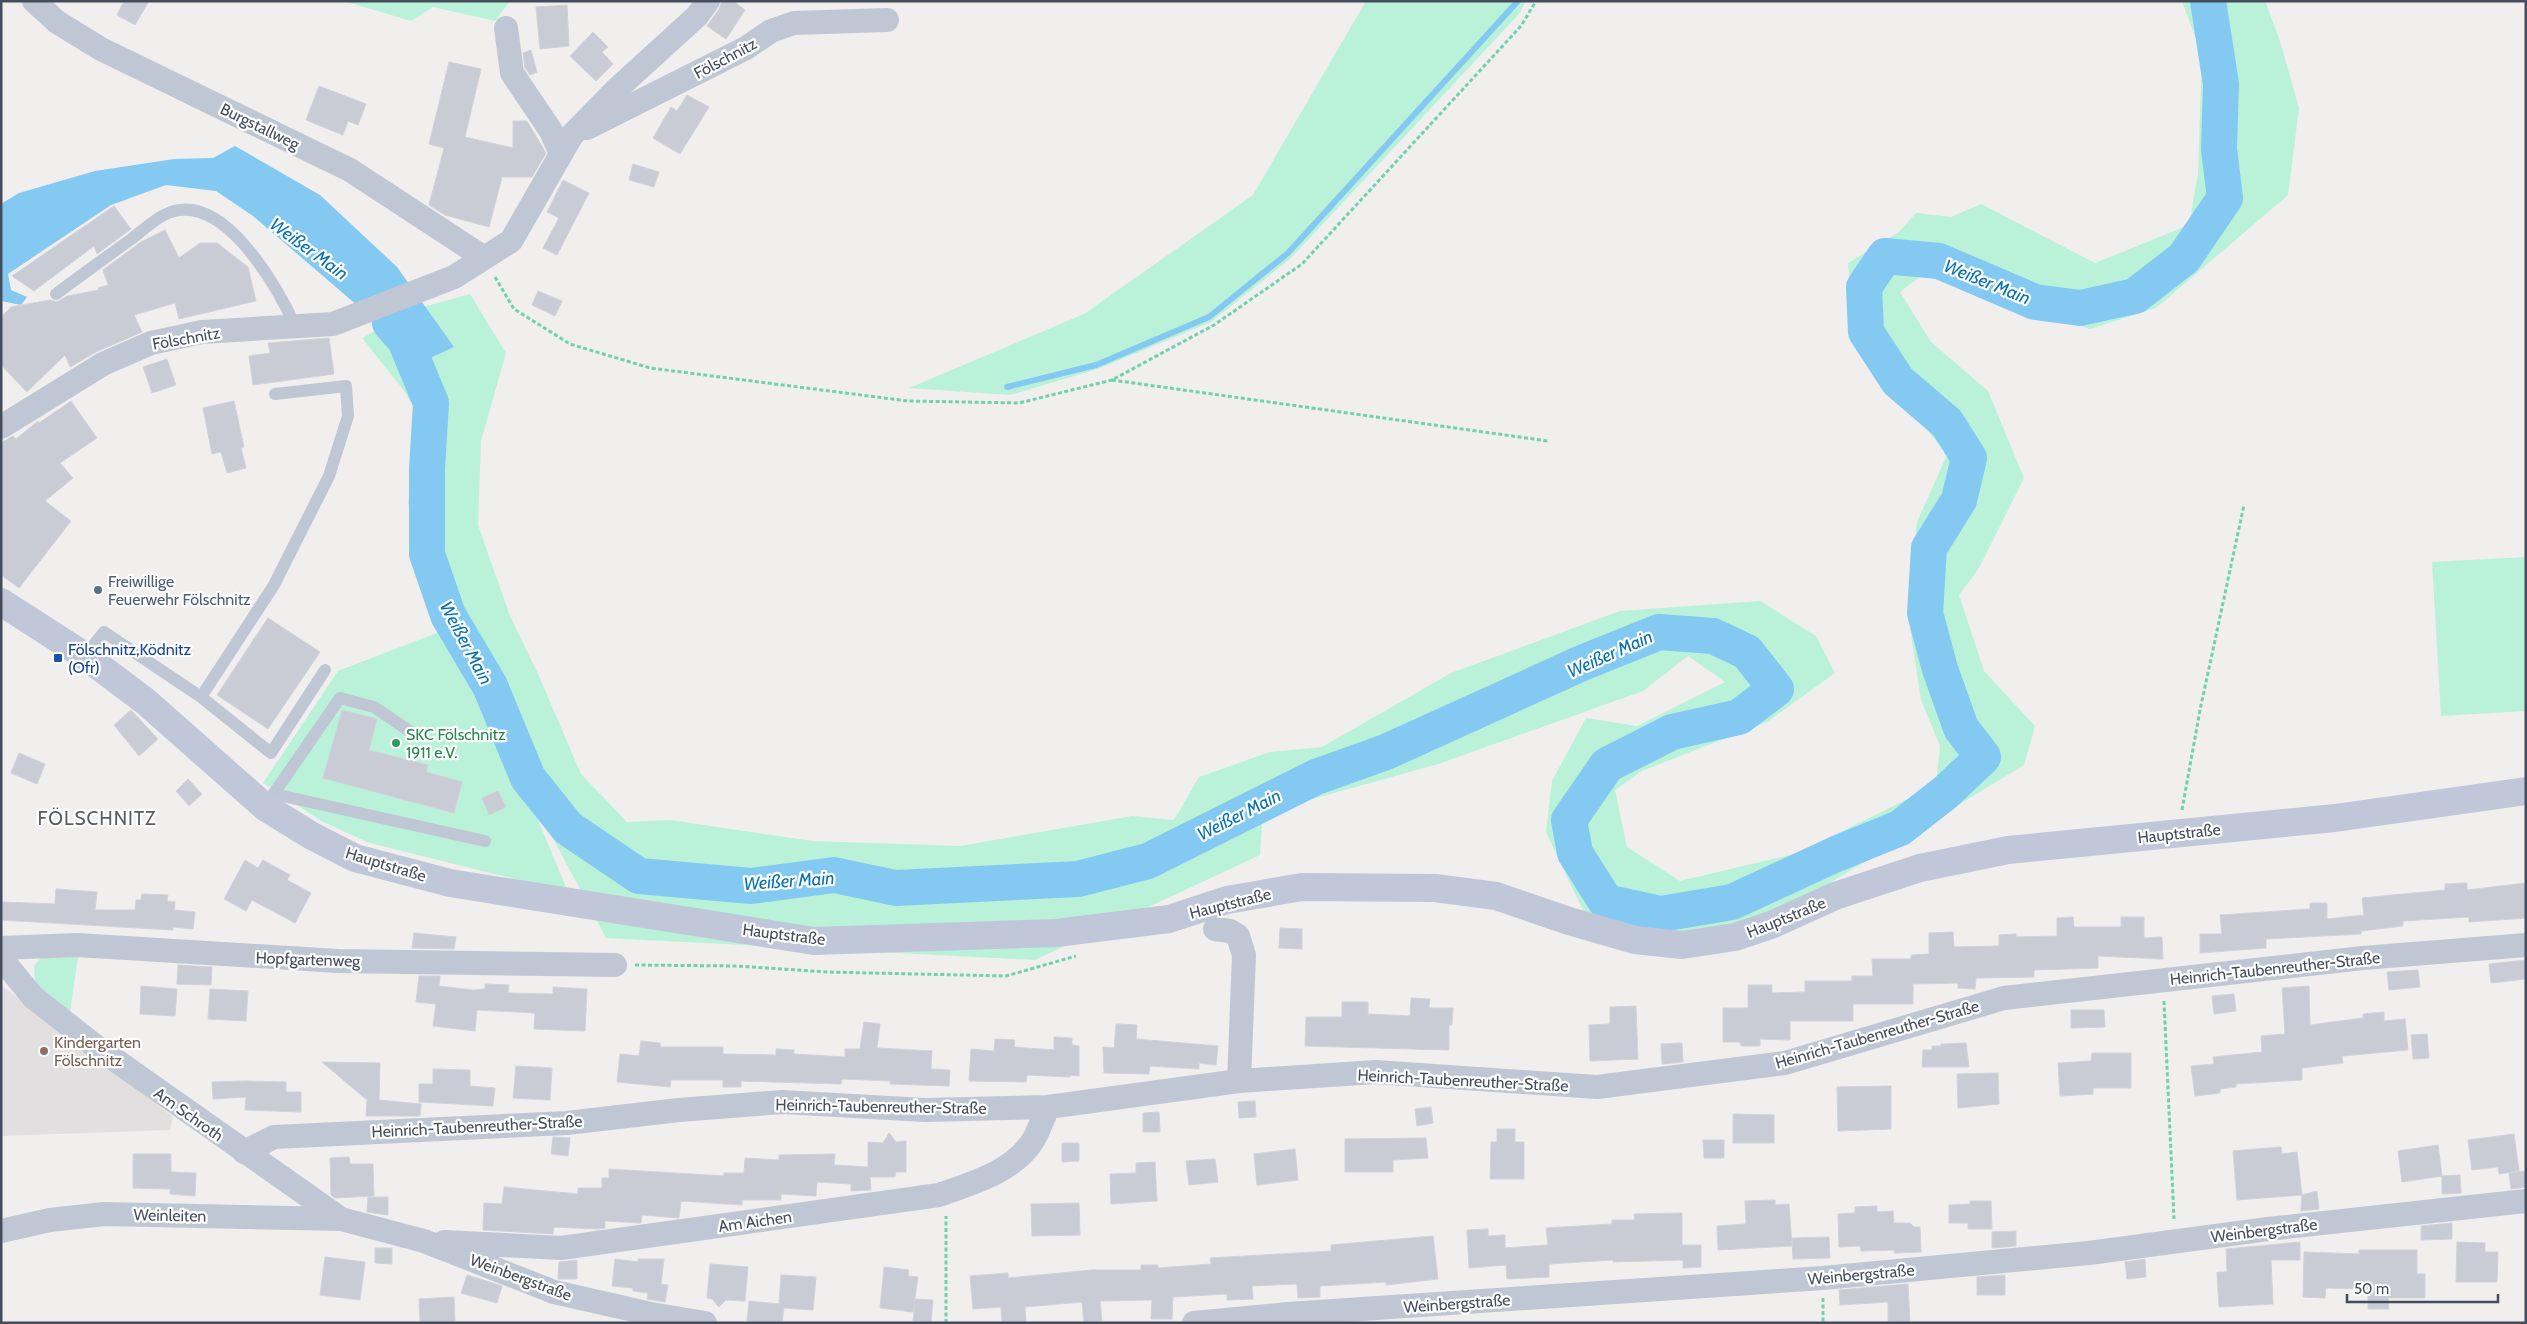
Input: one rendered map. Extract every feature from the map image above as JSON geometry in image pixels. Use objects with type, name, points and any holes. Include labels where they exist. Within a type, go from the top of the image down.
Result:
[{"type":"main road","name":"Hauptstraße","points":[[1,602],[85,656],[145,701],[312,836],[354,858],[450,883],[814,941],[1056,933],[1169,919],[1227,900],[1302,887],[1434,888],[1496,896],[1569,921],[1636,940],[1682,945],[1735,937],[1771,925],[1835,896],[1920,868],[2008,850],[2336,818],[2526,791]]},
{"type":"street","name":"Burgstallweg","points":[[34,1],[57,22],[101,49],[350,170],[483,257]]},
{"type":"street","points":[[483,257],[511,241],[566,145],[618,88],[697,16],[708,1]]},
{"type":"street","name":"Fölschnitz","points":[[566,145],[746,48],[771,31],[794,23],[887,20]]},
{"type":"street","points":[[506,28],[512,73],[551,130],[566,145]]},
{"type":"street","name":"Fölschnitz","points":[[2,427],[103,364],[151,343],[202,332],[333,324],[454,277],[483,257]]},
{"type":"street","points":[[1215,930],[1230,931],[1238,936],[1244,955],[1239,1081]]},
{"type":"street","name":"Hopfgartenweg","points":[[1,948],[77,945],[338,961],[615,965]]},
{"type":"street","name":"Heinrich-Taubenreuther-Straße","points":[[244,1152],[274,1137],[567,1123],[782,1102],[925,1110],[1048,1107],[1239,1081],[1376,1072],[1597,1087],[1785,1063],[2004,998],[2363,958],[2526,945]]},
{"type":"street","name":"Am Schroth","points":[[1,958],[41,1003],[94,1046],[341,1219]]},
{"type":"street","name":"Am Aichen","points":[[424,1241],[561,1248],[946,1192],[990,1176],[1012,1161],[1033,1140],[1048,1107]]},
{"type":"street","name":"Weinbergstraße","points":[[1194,1323],[1288,1314],[1823,1278],[2089,1254],[2436,1210],[2526,1201]]},
{"type":"street","name":"Weinleiten","points":[[1,1231],[50,1220],[104,1214],[341,1219]]},
{"type":"street","name":"Weinbergstraße","points":[[341,1219],[424,1241],[554,1292],[651,1314],[705,1323]]},
{"type":"lane","points":[[56,294],[164,214],[188,208],[206,213],[228,228],[261,265],[286,306],[296,327]]},
{"type":"lane","points":[[200,697],[274,585],[328,476],[348,416],[346,386],[275,394]]},
{"type":"lane","points":[[85,656],[104,632],[200,697],[271,753],[325,670]]},
{"type":"lane","points":[[411,732],[374,707],[340,698],[269,800],[485,841]]},
{"type":"path","points":[[483,257],[514,309],[570,344],[650,368],[908,401],[1019,403],[1112,380],[1214,325],[1302,264],[1522,26],[1536,1]]},
{"type":"path","points":[[1112,380],[1548,441]]},
{"type":"path","points":[[2178,832],[2200,710],[2244,505]]},
{"type":"path","points":[[2162,980],[2176,1242]]},
{"type":"path","points":[[946,1192],[946,1323]]},
{"type":"shaded area","name":"Kindergarten Fölschnitz","points":[[1,985],[173,1117],[170,1130],[1,1136]]},
{"type":"green space","points":[[344,1],[510,1],[495,21],[433,7],[411,21]]},
{"type":"green space","points":[[1366,1],[1526,1],[1519,14],[1291,258],[1211,322],[1098,369],[1010,395],[909,388],[1084,314],[1253,195]]},
{"type":"green space","points":[[2182,1],[2265,1],[2280,41],[2299,108],[2288,195],[2156,308],[2090,329],[1995,298],[1927,271],[1900,292],[1931,342],[1988,391],[2024,478],[1979,568],[1959,595],[1984,671],[2035,726],[2024,765],[1782,912],[1675,937],[1595,936],[1546,832],[1552,781],[1586,718],[1637,726],[1725,682],[1688,656],[1643,691],[1438,764],[1309,800],[1262,824],[1260,855],[1035,960],[606,938],[556,844],[444,612],[408,503],[418,413],[402,388],[362,338],[416,309],[470,294],[506,353],[481,441],[478,525],[510,616],[539,676],[581,774],[627,822],[670,820],[812,841],[960,846],[1132,816],[1174,820],[1199,777],[1270,752],[1322,747],[1451,673],[1620,611],[1760,601],[1816,636],[1835,673],[1767,722],[1642,771],[1615,790],[1627,847],[1680,881],[1798,853],[1936,785],[1940,746],[1921,700],[1908,615],[1917,522],[1947,455],[1856,340],[1848,263],[1899,232],[1916,213],[1951,217],[1981,204],[2095,263],[2189,225],[2198,174],[2202,55]]},
{"type":"green space","points":[[2526,557],[2526,711],[2441,716],[2432,562]]},
{"type":"green space","name":"SKC Fölschnitz 1911 e.V.","points":[[447,629],[541,827],[568,892],[370,843],[323,822],[263,783],[338,671]]},
{"type":"green space","points":[[43,955],[78,957],[70,1011],[35,984],[34,966]]},
{"type":"water","points":[[235,146],[320,195],[397,267],[454,347],[411,367],[386,330],[253,216],[216,191],[166,185],[111,205],[8,274],[11,290],[27,297],[21,305],[1,301],[1,204],[19,193],[95,171],[174,159],[213,158]]},
{"type":"building","points":[[124,1],[149,1],[135,25],[117,15]]},
{"type":"building","points":[[722,1],[733,1],[745,10],[726,39],[707,26],[719,9]]},
{"type":"building","points":[[567,5],[569,46],[540,49],[536,7]]},
{"type":"building","points":[[593,32],[608,47],[602,52],[613,64],[596,81],[570,56]]},
{"type":"building","points":[[531,50],[537,72],[530,75],[525,68],[523,53]]},
{"type":"building","points":[[449,62],[481,69],[465,137],[513,148],[513,121],[527,121],[546,153],[532,177],[502,177],[489,227],[445,215],[429,205],[444,148],[429,144]]},
{"type":"building","points":[[319,86],[366,104],[358,125],[348,121],[343,135],[306,120]]},
{"type":"building","points":[[687,95],[709,107],[680,154],[653,138],[671,107],[677,111]]},
{"type":"building","points":[[633,164],[659,172],[654,187],[629,180]]},
{"type":"building","points":[[563,180],[589,193],[557,255],[543,248],[559,218],[547,212]]},
{"type":"building","points":[[114,206],[131,229],[97,254],[94,246],[34,291],[12,276]]},
{"type":"building","points":[[165,230],[179,258],[200,243],[217,243],[248,267],[256,301],[179,319],[175,303],[134,315],[142,332],[98,351],[70,367],[65,355],[27,392],[1,365],[1,317],[11,307],[50,300],[57,302],[67,296],[99,290],[98,288],[108,285],[103,270],[141,242]]},
{"type":"building","points":[[538,291],[562,301],[555,316],[532,305]]},
{"type":"building","points":[[329,338],[334,374],[253,385],[249,356],[270,353],[268,343]]},
{"type":"building","points":[[167,359],[176,385],[152,393],[143,367]]},
{"type":"building","points":[[71,401],[97,438],[60,463],[73,478],[45,501],[71,521],[19,588],[1,575],[1,443],[13,436],[16,439],[38,421],[39,423]]},
{"type":"building","points":[[234,401],[244,447],[241,448],[246,468],[227,473],[221,452],[212,454],[203,408]]},
{"type":"building","points":[[268,618],[320,652],[268,729],[217,695]]},
{"type":"building","points":[[131,710],[158,739],[139,756],[114,725]]},
{"type":"building","points":[[342,710],[377,719],[369,750],[428,765],[426,772],[462,782],[454,813],[323,778]]},
{"type":"building","points":[[19,753],[45,764],[37,784],[11,773]]},
{"type":"building","points":[[188,779],[202,794],[189,806],[176,791]]},
{"type":"building","points":[[498,791],[506,807],[489,815],[482,798]]},
{"type":"building","points":[[245,860],[258,868],[263,860],[290,875],[287,880],[311,893],[295,923],[252,900],[246,911],[224,899]]},
{"type":"building","points":[[2467,883],[2467,890],[2526,883],[2526,918],[2469,922],[2469,917],[2403,921],[2403,926],[2361,931],[2361,934],[2266,939],[2266,948],[2200,953],[2200,934],[2222,934],[2220,915],[2310,909],[2310,903],[2327,903],[2327,919],[2364,915],[2362,898],[2445,890],[2445,884]]},
{"type":"building","points":[[56,889],[97,892],[95,910],[135,910],[136,900],[141,900],[142,894],[168,895],[167,901],[175,902],[174,910],[195,912],[193,929],[173,927],[173,930],[1,920],[1,902],[55,904]]},
{"type":"building","points":[[2073,917],[2074,927],[2121,927],[2121,917],[2144,917],[2144,938],[2162,937],[2163,959],[2098,956],[2098,968],[2034,970],[2034,977],[1976,978],[1975,989],[1958,988],[1958,983],[1913,984],[1913,1004],[1853,1004],[1853,1021],[1790,1021],[1790,1040],[1760,1039],[1760,1046],[1741,1046],[1740,1042],[1723,1042],[1723,1008],[1748,1008],[1748,985],[1772,985],[1772,993],[1805,992],[1805,981],[1852,981],[1852,976],[1873,976],[1872,959],[1911,959],[1911,955],[1929,954],[1929,933],[1953,932],[1954,947],[1999,946],[1999,935],[2016,934],[2016,937],[2057,936],[2057,918]]},
{"type":"building","points":[[1280,928],[1302,929],[1302,949],[1279,948]]},
{"type":"building","points":[[414,933],[456,937],[454,949],[412,948]]},
{"type":"building","points":[[2526,960],[2526,979],[2491,983],[2489,964]]},
{"type":"building","points":[[178,965],[212,967],[211,985],[177,984]]},
{"type":"building","points":[[2418,970],[2420,987],[2389,990],[2387,972]]},
{"type":"building","points":[[419,976],[440,976],[439,986],[473,990],[485,989],[485,984],[509,985],[508,993],[553,994],[553,987],[587,989],[585,1031],[534,1029],[535,1013],[477,1010],[475,1031],[433,1026],[436,1004],[416,1002]]},
{"type":"building","points":[[141,986],[177,989],[175,1016],[140,1014]]},
{"type":"building","points":[[2309,986],[2310,1025],[2363,1018],[2363,1014],[2384,1012],[2384,1021],[2405,1019],[2408,1050],[2342,1056],[2343,1063],[2302,1068],[2302,1080],[2236,1084],[2236,1087],[2220,1089],[2220,1093],[2195,1096],[2191,1066],[2214,1064],[2213,1057],[2262,1052],[2261,1036],[2285,1034],[2282,988]]},
{"type":"building","points":[[210,989],[248,991],[246,1021],[208,1019]]},
{"type":"building","points":[[2234,994],[2236,1011],[2214,1014],[2212,996]]},
{"type":"building","points":[[1411,998],[1430,999],[1429,1008],[1453,1008],[1452,1025],[1449,1025],[1449,1050],[1305,1046],[1306,1017],[1342,1017],[1342,1002],[1368,1002],[1368,1014],[1410,1016]]},
{"type":"building","points":[[1636,1006],[1638,1059],[1590,1061],[1589,1025],[1610,1024],[1610,1007]]},
{"type":"building","points":[[2071,1010],[2104,1010],[2105,1027],[2071,1028]]},
{"type":"building","points":[[864,1022],[880,1024],[877,1048],[932,1051],[931,1069],[950,1070],[949,1086],[890,1084],[891,1081],[842,1079],[841,1084],[741,1081],[741,1087],[723,1087],[723,1080],[671,1080],[670,1087],[617,1082],[620,1054],[639,1056],[641,1041],[660,1043],[660,1047],[723,1047],[723,1054],[776,1055],[776,1049],[794,1050],[794,1054],[845,1057],[845,1049],[860,1049]]},
{"type":"building","points":[[1116,1024],[1137,1025],[1136,1039],[1218,1046],[1216,1065],[1199,1063],[1199,1069],[1150,1066],[1149,1074],[1104,1073],[1103,1047],[1114,1048]]},
{"type":"building","points":[[2427,1034],[2429,1058],[2413,1059],[2411,1035]]},
{"type":"building","points":[[1054,1037],[1072,1038],[1072,1045],[1079,1046],[1079,1076],[1027,1075],[1026,1082],[969,1081],[971,1049],[994,1051],[995,1039],[1015,1040],[1014,1047],[1054,1050]]},
{"type":"building","points":[[1682,1043],[1683,1062],[1662,1064],[1661,1044]]},
{"type":"building","points":[[1966,1043],[1969,1067],[1922,1067],[1923,1050],[1932,1050],[1932,1046],[1941,1046],[1941,1044]]},
{"type":"building","points":[[2092,1053],[2131,1053],[2131,1088],[2093,1088],[2093,1094],[2060,1096],[2058,1063],[2091,1061]]},
{"type":"building","points":[[322,1062],[380,1063],[379,1100],[421,1104],[420,1116],[366,1116],[367,1100]]},
{"type":"building","points":[[516,1066],[552,1068],[550,1100],[513,1098]]},
{"type":"building","points":[[433,1069],[470,1070],[470,1086],[495,1088],[493,1106],[419,1102],[419,1084],[433,1084]]},
{"type":"building","points":[[1998,1073],[1999,1104],[1958,1108],[1957,1074]]},
{"type":"building","points":[[212,1082],[286,1082],[286,1092],[301,1092],[301,1112],[245,1110],[246,1097],[213,1099]]},
{"type":"building","points":[[1891,1086],[1891,1129],[1838,1131],[1837,1087]]},
{"type":"building","points":[[1255,1101],[1256,1117],[1239,1118],[1238,1102]]},
{"type":"building","points":[[1431,1107],[1433,1123],[1417,1126],[1415,1109]]},
{"type":"building","points":[[1159,1112],[1160,1132],[1143,1132],[1143,1113]]},
{"type":"building","points":[[1733,1114],[1774,1115],[1774,1143],[1733,1143]]},
{"type":"building","points":[[1497,1129],[1515,1129],[1515,1142],[1524,1142],[1524,1179],[1490,1179],[1491,1142],[1497,1142]]},
{"type":"building","points":[[889,1133],[896,1142],[906,1141],[906,1172],[896,1172],[895,1177],[870,1177],[871,1190],[851,1191],[851,1184],[817,1182],[816,1196],[781,1194],[781,1200],[742,1200],[742,1205],[681,1201],[679,1218],[642,1215],[641,1223],[605,1221],[605,1228],[598,1229],[554,1227],[553,1234],[483,1230],[484,1203],[502,1204],[504,1187],[578,1194],[578,1188],[602,1188],[602,1178],[609,1178],[609,1169],[724,1176],[724,1173],[744,1173],[745,1158],[779,1160],[779,1155],[835,1154],[834,1165],[868,1167],[868,1142],[883,1143]]},
{"type":"building","points":[[2514,1134],[2519,1171],[2499,1174],[2498,1167],[2472,1170],[2468,1140]]},
{"type":"building","points":[[553,1137],[570,1138],[568,1156],[551,1154]]},
{"type":"building","points":[[1426,1138],[1428,1158],[1393,1160],[1393,1172],[1345,1172],[1345,1139]]},
{"type":"building","points":[[1703,1140],[1724,1140],[1724,1158],[1704,1158]]},
{"type":"building","points":[[1062,1143],[1079,1143],[1079,1161],[1062,1162]]},
{"type":"building","points":[[2438,1145],[2442,1176],[2402,1182],[2398,1151]]},
{"type":"building","points":[[2281,1147],[2282,1154],[2297,1152],[2302,1195],[2237,1200],[2233,1151]]},
{"type":"building","points":[[1295,1149],[1298,1180],[1257,1185],[1254,1154]]},
{"type":"building","points":[[133,1154],[171,1154],[171,1172],[196,1173],[195,1196],[170,1194],[170,1189],[133,1188]]},
{"type":"building","points":[[349,1157],[350,1164],[373,1164],[374,1196],[335,1198],[331,1195],[330,1158]]},
{"type":"building","points":[[1215,1159],[1218,1182],[1189,1185],[1186,1161]]},
{"type":"building","points":[[1155,1162],[1157,1201],[1111,1204],[1110,1174],[1136,1173],[1136,1163]]},
{"type":"building","points":[[2526,1171],[2526,1187],[2511,1189],[2509,1173]]},
{"type":"building","points":[[2460,1175],[2461,1193],[2442,1194],[2442,1176]]},
{"type":"building","points":[[2317,1191],[2319,1209],[2301,1211],[2302,1195]]},
{"type":"building","points":[[368,1197],[388,1197],[388,1215],[367,1212]]},
{"type":"building","points":[[1775,1200],[1775,1205],[1789,1204],[1792,1246],[1718,1250],[1717,1226],[1746,1224],[1745,1201]]},
{"type":"building","points":[[1970,1201],[1991,1201],[1992,1229],[1968,1229],[1968,1223],[1949,1223],[1949,1205],[1970,1204]]},
{"type":"building","points":[[1079,1203],[1080,1235],[1032,1236],[1031,1204]]},
{"type":"building","points":[[1877,1206],[1877,1212],[1893,1211],[1894,1223],[1910,1223],[1914,1227],[1920,1227],[1921,1252],[1894,1253],[1894,1250],[1861,1251],[1860,1246],[1839,1247],[1838,1214],[1855,1213],[1855,1207]]},
{"type":"building","points":[[1682,1213],[1682,1245],[1701,1245],[1701,1267],[1683,1268],[1683,1260],[1613,1262],[1613,1260],[1549,1264],[1549,1277],[1507,1279],[1506,1265],[1469,1268],[1467,1230],[1488,1229],[1488,1236],[1505,1235],[1505,1248],[1548,1245],[1546,1228],[1612,1224],[1612,1220],[1635,1220],[1634,1214]]},
{"type":"building","points":[[2452,1223],[2452,1239],[2421,1240],[2421,1226]]},
{"type":"building","points":[[2016,1231],[2016,1246],[1992,1248],[1992,1232]]},
{"type":"building","points":[[1433,1236],[1438,1279],[1386,1285],[1386,1282],[1320,1286],[1320,1297],[1298,1298],[1297,1284],[1252,1286],[1253,1299],[1227,1300],[1227,1294],[1173,1297],[1172,1319],[1151,1319],[1152,1300],[1100,1301],[1102,1321],[1084,1323],[1082,1302],[1025,1307],[1026,1323],[1002,1323],[1001,1307],[973,1309],[970,1276],[1008,1273],[1008,1278],[1092,1270],[1141,1270],[1141,1265],[1158,1265],[1158,1268],[1211,1264],[1210,1258],[1331,1251],[1331,1245]]},
{"type":"building","points":[[1829,1237],[1830,1258],[1793,1259],[1792,1238]]},
{"type":"building","points":[[2300,1242],[2300,1260],[2271,1260],[2273,1304],[2219,1307],[2217,1272],[2227,1272],[2226,1249]]},
{"type":"building","points":[[2457,1242],[2485,1243],[2485,1252],[2498,1252],[2497,1282],[2456,1282]]},
{"type":"building","points":[[375,1248],[392,1248],[392,1264],[375,1263]]},
{"type":"building","points":[[2359,1250],[2417,1250],[2417,1274],[2425,1274],[2425,1298],[2388,1298],[2389,1309],[2368,1309],[2368,1289],[2326,1288],[2325,1298],[2303,1297],[2304,1252],[2359,1254]]},
{"type":"building","points":[[325,1257],[365,1262],[360,1300],[320,1295]]},
{"type":"building","points":[[615,1259],[638,1262],[638,1259],[664,1259],[661,1284],[668,1285],[665,1302],[647,1299],[648,1293],[633,1291],[633,1288],[612,1286]]},
{"type":"building","points":[[2145,1259],[2146,1277],[2127,1279],[2125,1262]]},
{"type":"building","points":[[577,1260],[577,1279],[558,1279],[559,1262]]},
{"type":"building","points":[[710,1264],[748,1267],[745,1301],[726,1300],[719,1307],[712,1299],[707,1298]]},
{"type":"building","points":[[884,1267],[909,1270],[908,1276],[918,1277],[913,1312],[880,1308]]},
{"type":"building","points":[[467,1275],[502,1286],[497,1303],[461,1293]]},
{"type":"building","points":[[781,1275],[816,1277],[813,1310],[784,1308],[782,1323],[747,1321],[749,1301],[779,1304]]},
{"type":"building","points":[[2005,1275],[2005,1295],[1977,1295],[1977,1277]]},
{"type":"building","points":[[1908,1284],[1910,1323],[1888,1323],[1888,1302],[1840,1305],[1839,1290]]},
{"type":"building","points":[[454,1297],[455,1323],[420,1323],[419,1299]]},
{"type":"building","points":[[915,1299],[933,1300],[931,1323],[913,1323]]},
{"type":"waterway","points":[[1007,387],[1096,365],[1209,317],[1288,253],[1518,1]]},
{"type":"waterway","name":"Weißer Main","points":[[390,323],[405,340],[431,403],[427,469],[427,554],[448,615],[490,686],[528,778],[568,828],[639,876],[751,886],[834,875],[896,888],[1078,879],[1148,861],[1316,777],[1386,752],[1582,663],[1659,632],[1713,636],[1747,652],[1776,689],[1739,717],[1672,732],[1607,765],[1569,820],[1575,853],[1606,902],[1661,914],[1732,902],[1836,854],[1900,828],[1946,792],[1983,757],[1961,728],[1940,669],[1925,613],[1929,548],[1959,500],[1969,458],[1947,423],[1898,381],[1866,332],[1864,287],[1885,256],[1939,261],[2035,302],[2080,308],[2135,296],[2184,258],[2225,198],[2219,149],[2221,84],[2208,1]]},
{"type":"place","name":"Freiwillige Feuerwehr Fölschnitz","points":[[98,590]]},
{"type":"place","name":"Fölschnitz,Ködnitz (Ofr)","points":[[58,658]]},
{"type":"place","name":"SKC Fölschnitz 1911 e.V.","points":[[396,743]]},
{"type":"place","name":"Kindergarten Fölschnitz","points":[[44,1051]]},
{"type":"district","name":"FÖLSCHNITZ","points":[[97,818]]}]
